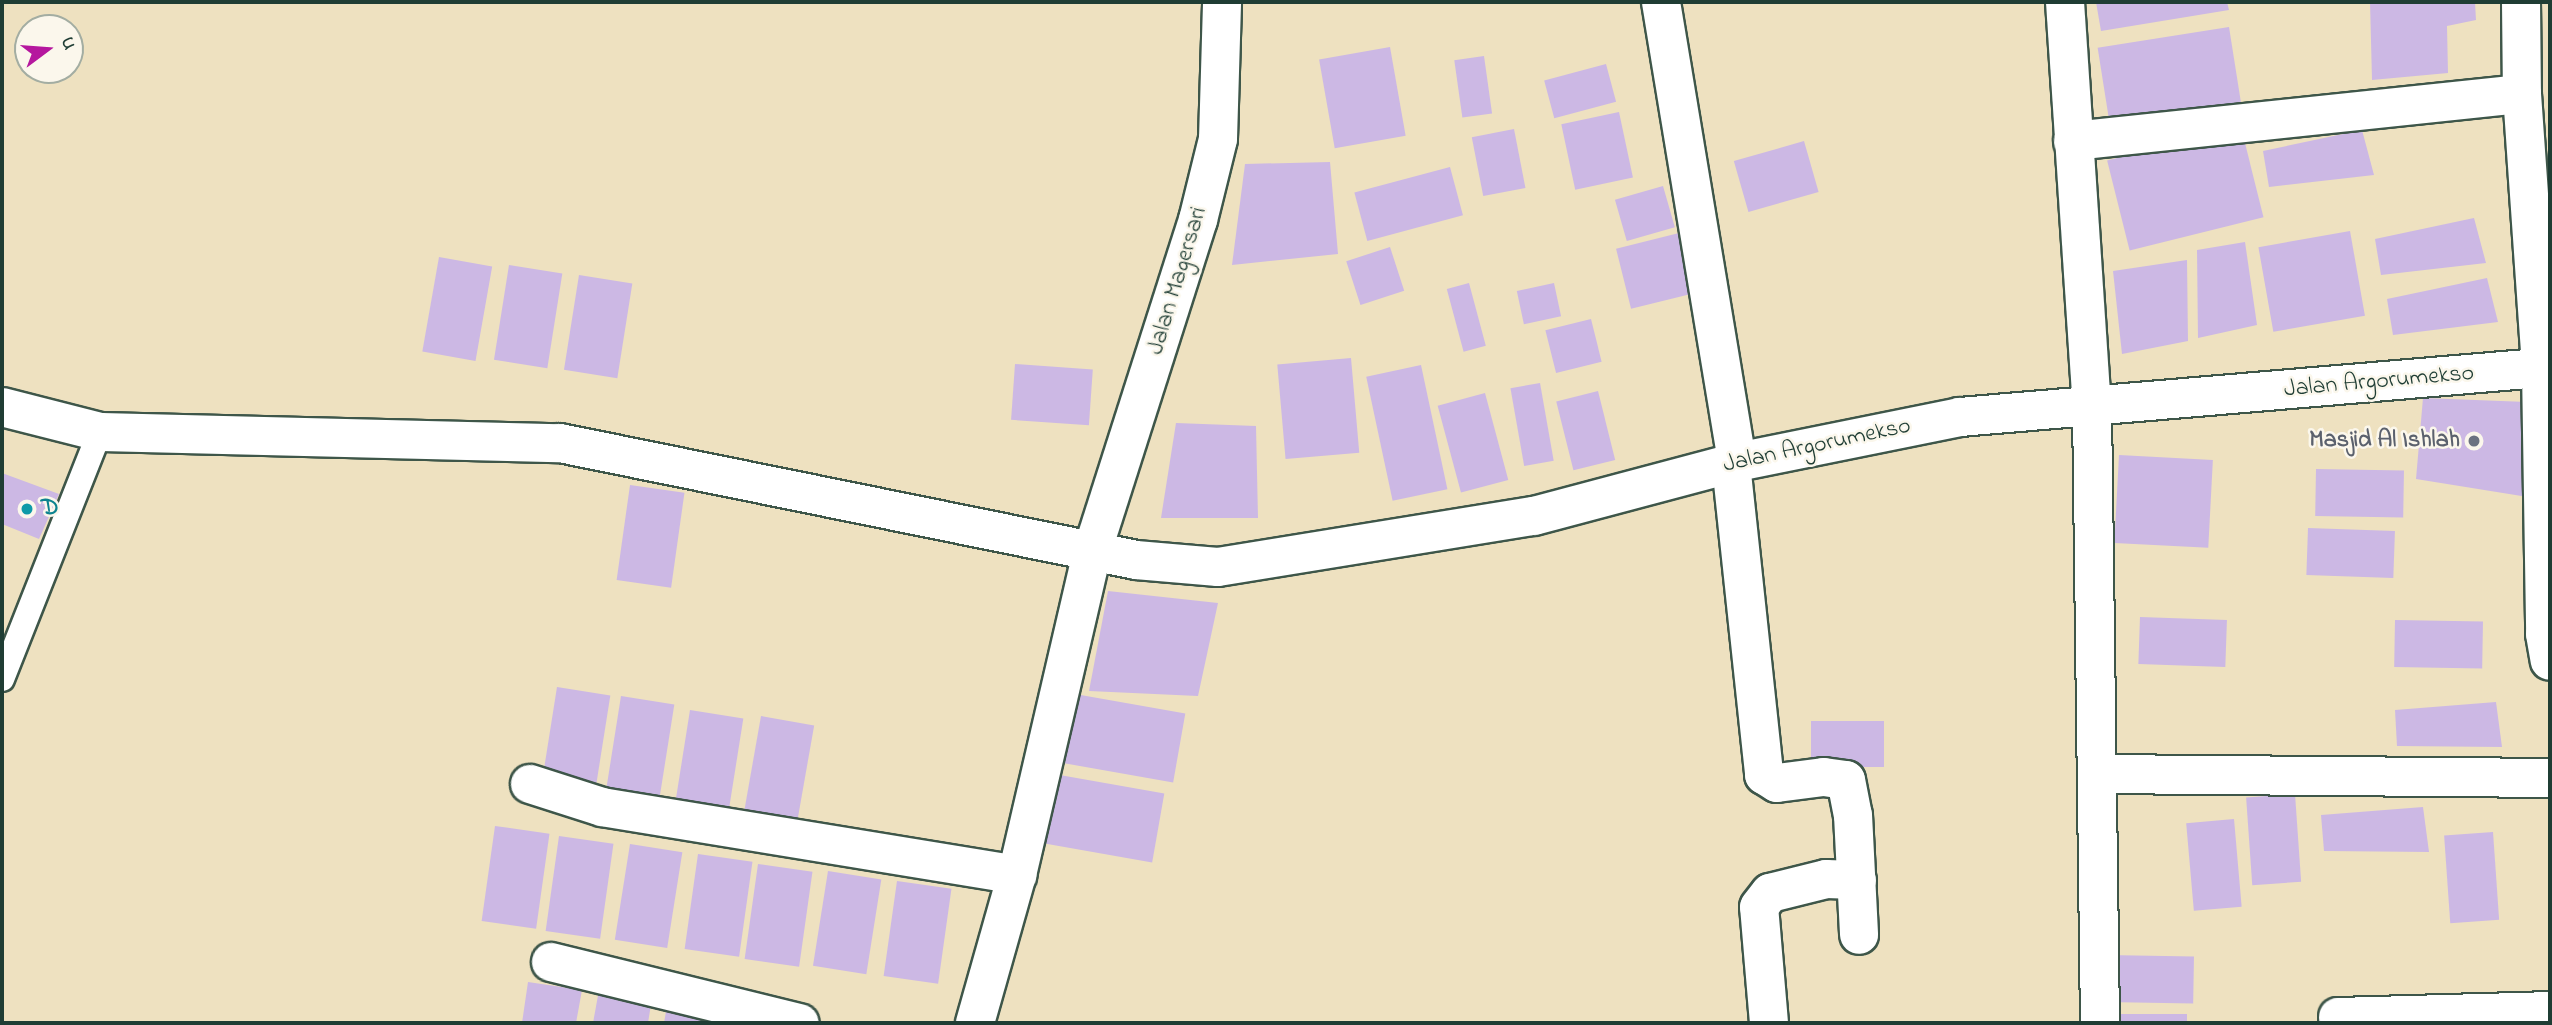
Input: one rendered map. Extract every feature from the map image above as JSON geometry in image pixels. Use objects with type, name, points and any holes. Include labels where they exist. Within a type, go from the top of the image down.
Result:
[{"type":"street","name":"Jalan Magersari","points":[[975,1023],[1017,875],[1092,552],[1198,220],[1218,139],[1222,2]]},
{"type":"street","points":[[1661,2],[1734,463],[1764,775],[1777,783],[1825,777],[1846,780],[1853,815],[1860,935]]},
{"type":"street","points":[[2065,2],[2092,406],[2100,1023]]},
{"type":"street","points":[[2521,2],[2522,94],[2546,368],[2550,656]]},
{"type":"street","points":[[2073,141],[2522,94]]},
{"type":"street","name":"Jalan Argorumekso","points":[[2,407],[100,432],[560,443],[1092,552],[1172,565],[1218,567],[1288,559],[1534,516],[1734,463],[1946,419],[2546,368]]},
{"type":"street","points":[[2097,774],[2550,778]]},
{"type":"street","points":[[530,784],[602,807],[1017,875]]},
{"type":"street","points":[[1769,1023],[1759,907],[1770,893],[1826,879],[1857,880]]},
{"type":"street","points":[[551,962],[800,1023]]},
{"type":"street","points":[[2338,1017],[2550,1011]]},
{"type":"lane","points":[[2,679],[100,432]]},
{"type":"building","points":[[2096,2],[2227,2],[2229,10],[2101,31]]},
{"type":"building","points":[[2370,2],[2475,2],[2476,20],[2447,26],[2448,73],[2372,80]]},
{"type":"building","points":[[2229,27],[2243,113],[2111,134],[2098,48]]},
{"type":"building","points":[[1390,47],[1406,136],[1335,148],[1319,60]]},
{"type":"building","points":[[1484,56],[1492,113],[1462,118],[1454,60]]},
{"type":"building","points":[[1606,64],[1616,102],[1554,118],[1544,81]]},
{"type":"building","points":[[1619,112],[1633,178],[1575,190],[1561,124]]},
{"type":"building","points":[[2241,127],[2263,217],[2130,251],[2107,160]]},
{"type":"building","points":[[1514,129],[1525,188],[1483,196],[1472,137]]},
{"type":"building","points":[[2362,130],[2374,175],[2269,187],[2263,151]]},
{"type":"building","points":[[1804,141],[1819,192],[1748,212],[1734,161]]},
{"type":"building","points":[[1330,162],[1338,254],[1232,265],[1245,164]]},
{"type":"building","points":[[1450,167],[1463,215],[1367,241],[1354,193]]},
{"type":"building","points":[[1663,186],[1675,227],[1627,241],[1615,200]]},
{"type":"building","points":[[2474,218],[2486,263],[2381,275],[2375,239]]},
{"type":"building","points":[[2350,231],[2365,316],[2273,332],[2258,247]]},
{"type":"building","points":[[1683,232],[1698,292],[1631,309],[1616,249]]},
{"type":"building","points":[[2245,242],[2257,325],[2198,338],[2197,250]]},
{"type":"building","points":[[1390,247],[1404,291],[1360,305],[1346,261]]},
{"type":"building","points":[[439,257],[492,266],[476,361],[422,352]]},
{"type":"building","points":[[2187,260],[2188,341],[2122,354],[2113,271]]},
{"type":"building","points":[[509,265],[562,273],[547,368],[494,360]]},
{"type":"building","points":[[579,275],[632,283],[617,378],[564,370]]},
{"type":"building","points":[[2487,278],[2498,322],[2393,335],[2387,299]]},
{"type":"building","points":[[1469,283],[1486,346],[1464,352],[1447,289]]},
{"type":"building","points":[[1554,283],[1561,316],[1524,324],[1517,291]]},
{"type":"building","points":[[1591,319],[1602,362],[1556,373],[1545,330]]},
{"type":"building","points":[[1351,358],[1359,453],[1286,459],[1277,364]]},
{"type":"building","points":[[1015,364],[1093,369],[1089,425],[1011,420]]},
{"type":"building","points":[[1421,365],[1447,489],[1393,501],[1366,377]]},
{"type":"building","points":[[1540,383],[1554,461],[1524,466],[1510,388]]},
{"type":"building","points":[[1598,391],[1615,460],[1573,470],[1556,401]]},
{"type":"building","points":[[1485,393],[1508,480],[1461,493],[1438,406]]},
{"type":"building","name":"Masjid Al Ishlah","points":[[2423,398],[2527,402],[2534,498],[2416,479]]},
{"type":"building","points":[[1176,423],[1256,426],[1258,518],[1161,518]]},
{"type":"building","points":[[2119,455],[2213,460],[2208,548],[2114,543]]},
{"type":"building","points":[[2316,469],[2404,471],[2403,518],[2315,516]]},
{"type":"building","name":"D","points":[[2,473],[59,494],[39,539],[2,524]]},
{"type":"building","points":[[630,485],[684,493],[671,588],[617,580]]},
{"type":"building","points":[[2308,528],[2395,531],[2393,578],[2306,575]]},
{"type":"building","points":[[1108,591],[1218,603],[1198,696],[1089,691]]},
{"type":"building","points":[[2140,617],[2227,620],[2225,667],[2138,664]]},
{"type":"building","points":[[2395,620],[2483,622],[2482,669],[2394,667]]},
{"type":"building","points":[[557,687],[610,695],[595,790],[542,782]]},
{"type":"building","points":[[1075,694],[1185,713],[1173,782],[1063,763]]},
{"type":"building","points":[[621,696],[674,704],[659,799],[606,791]]},
{"type":"building","points":[[2496,702],[2502,747],[2397,746],[2395,710]]},
{"type":"building","points":[[690,710],[743,718],[728,813],[675,805]]},
{"type":"building","points":[[761,716],[814,725],[798,820],[744,811]]},
{"type":"building","points":[[1811,721],[1884,721],[1884,767],[1811,767]]},
{"type":"building","points":[[1054,774],[1164,793],[1152,862],[1042,843]]},
{"type":"building","points":[[2295,794],[2301,882],[2252,885],[2246,797]]},
{"type":"building","points":[[2423,807],[2429,852],[2324,851],[2321,815]]},
{"type":"building","points":[[2234,819],[2242,907],[2194,911],[2186,823]]},
{"type":"building","points":[[495,826],[549,834],[536,929],[482,921]]},
{"type":"building","points":[[2493,832],[2499,920],[2450,923],[2444,835]]},
{"type":"building","points":[[559,836],[613,844],[600,939],[546,931]]},
{"type":"building","points":[[630,844],[682,852],[667,948],[615,940]]},
{"type":"building","points":[[698,854],[752,862],[739,957],[685,949]]},
{"type":"building","points":[[758,864],[812,872],[799,967],[745,959]]},
{"type":"building","points":[[828,871],[881,879],[866,974],[813,966]]},
{"type":"building","points":[[897,881],[951,889],[938,984],[884,976]]},
{"type":"building","points":[[2106,955],[2194,957],[2193,1004],[2105,1002]]},
{"type":"building","points":[[528,982],[582,990],[576,1023],[522,1023]]},
{"type":"building","points":[[599,990],[652,998],[648,1023],[593,1023]]},
{"type":"building","points":[[668,1000],[722,1009],[719,1023],[664,1023]]},
{"type":"building","points":[[2115,1014],[2187,1014],[2187,1023],[2115,1023]]},
{"type":"place","name":"Masjid Al Ishlah","points":[[2474,441]]},
{"type":"place","name":"D","points":[[27,509]]}]
